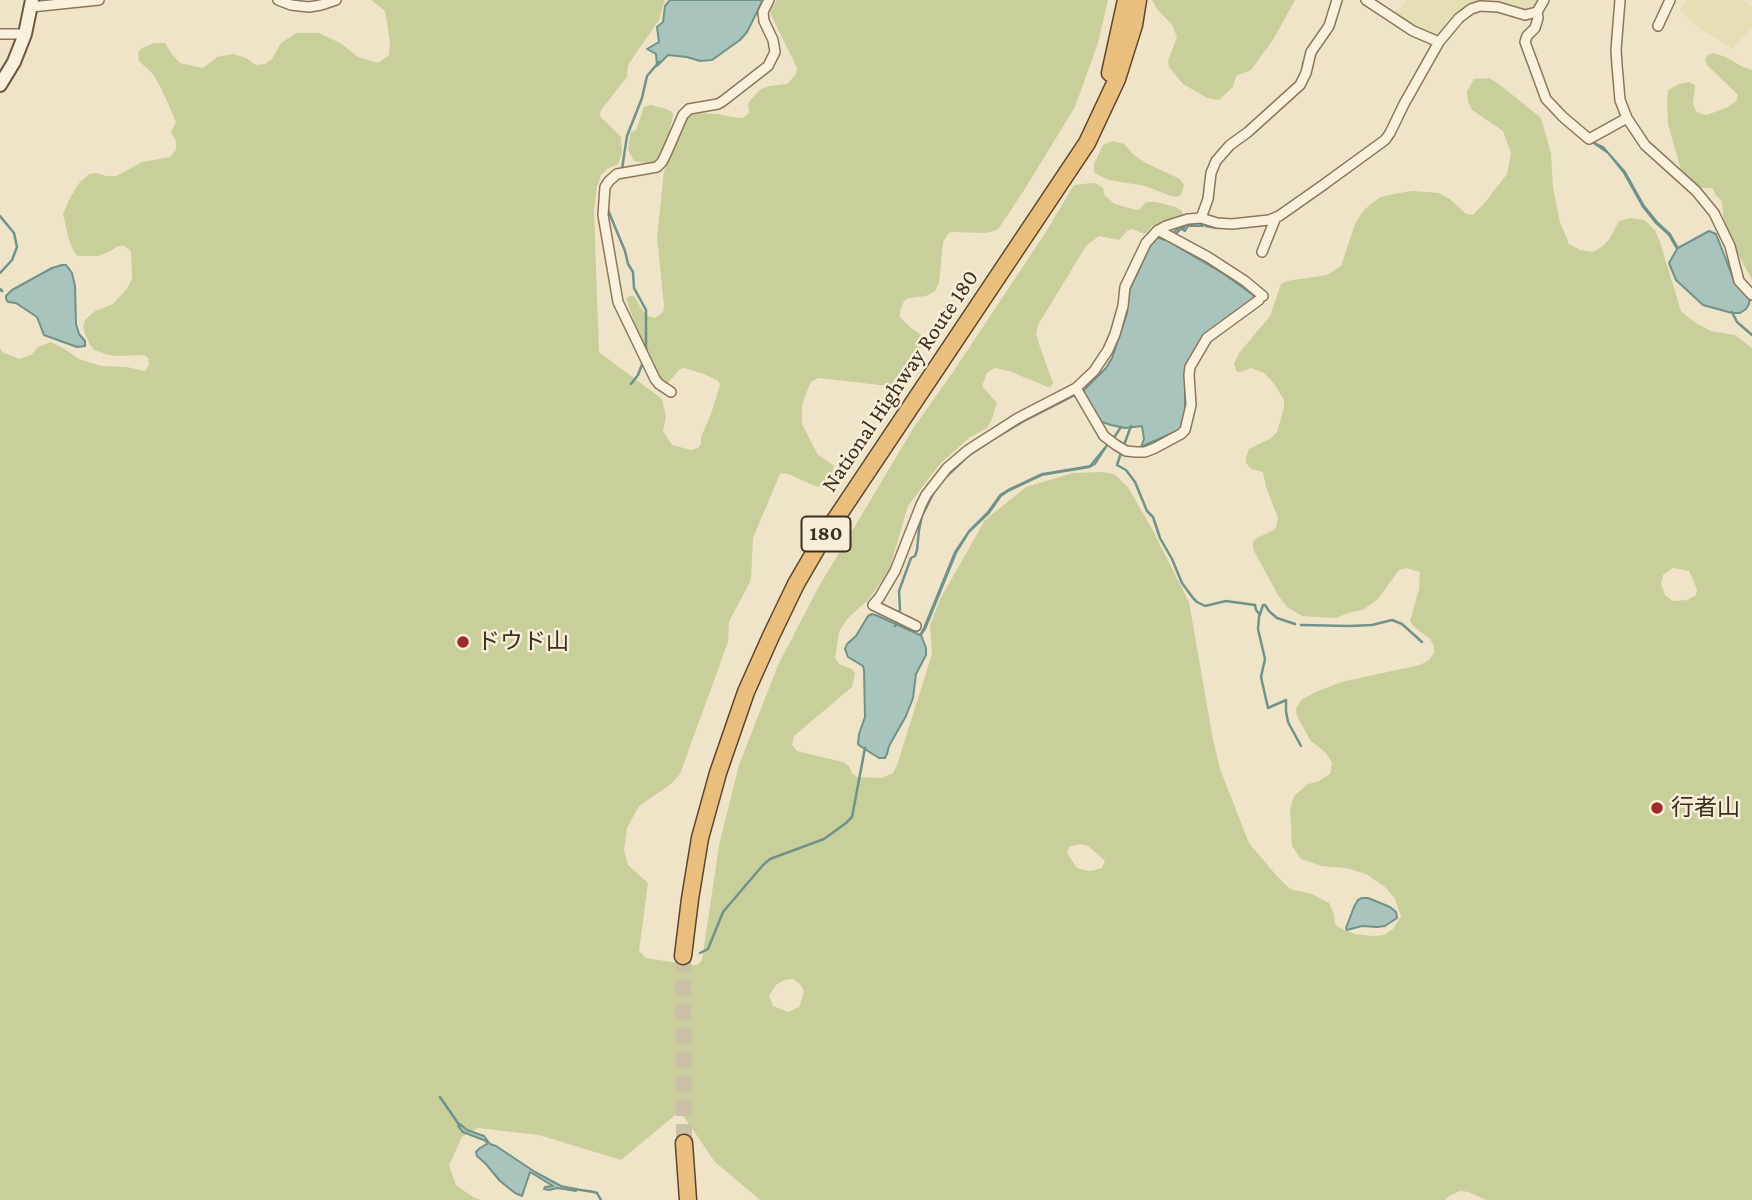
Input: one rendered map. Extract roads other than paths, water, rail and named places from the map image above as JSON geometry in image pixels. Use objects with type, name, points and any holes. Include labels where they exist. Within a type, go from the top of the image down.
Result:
[{"type":"highway","name":"National Highway Route 180","points":[[1076,160],[1109,75],[1126,0]]},
{"type":"highway","name":"National Highway Route 180","points":[[683,956],[700,838],[718,773],[746,692],[796,584],[821,541],[1087,143],[1117,79],[1134,25],[1138,0]]},
{"type":"highway","points":[[684,1143],[688,1200]]},
{"type":"main road","points":[[0,85],[25,34],[32,3]]},
{"type":"street","points":[[32,3],[99,0]]},
{"type":"street","points":[[278,0],[309,7],[336,0]]},
{"type":"street","points":[[671,391],[655,379],[618,302],[603,215],[605,187],[617,174],[657,167],[662,162],[683,115],[689,109],[718,104],[768,66],[775,52],[764,21],[769,0]]},
{"type":"street","points":[[1200,218],[1208,199],[1211,173],[1216,162],[1230,145],[1300,85],[1311,52],[1329,26],[1337,0]]},
{"type":"street","points":[[1366,0],[1413,31],[1439,42]]},
{"type":"street","points":[[1544,0],[1537,12],[1535,28],[1527,36],[1525,43],[1542,90],[1555,109],[1589,139],[1627,118]]},
{"type":"street","points":[[1620,0],[1616,50],[1620,100],[1627,118],[1645,145],[1696,191],[1714,213],[1730,246],[1739,281],[1752,295]]},
{"type":"street","points":[[1658,26],[1670,0]]},
{"type":"street","points":[[1166,234],[1166,226],[1188,219],[1200,218],[1232,224],[1276,217],[1385,140],[1439,42],[1459,18],[1475,8],[1491,6],[1525,15],[1537,12]]},
{"type":"street","points":[[0,34],[25,34]]},
{"type":"street","points":[[1262,252],[1276,217]]},
{"type":"street","points":[[1076,388],[1104,436],[1126,451],[1145,452],[1185,430],[1191,405],[1190,367],[1207,338],[1261,298],[1245,281],[1166,234]]},
{"type":"street","points":[[916,626],[873,605],[895,571],[920,505],[933,484],[956,460],[990,435],[1076,388],[1094,370],[1108,350],[1119,321],[1125,287],[1146,243],[1166,234]]},
{"type":"water","points":[[670,0],[763,0],[747,32],[712,60],[700,61],[668,55],[657,66],[656,54],[647,49],[659,42],[657,27],[663,22],[665,6]]},
{"type":"water","points":[[1592,142],[1603,147],[1625,172],[1644,206],[1670,234],[1678,248],[1709,231],[1716,234],[1735,283],[1750,297],[1746,309],[1740,313],[1732,313],[1703,305],[1676,280],[1669,263],[1677,249],[1669,235],[1643,207],[1624,173],[1608,153]]},
{"type":"water","points":[[1196,223],[1203,226],[1188,226],[1185,231],[1184,228],[1181,229],[1168,241],[1224,274],[1256,297],[1206,333],[1189,361],[1185,374],[1185,410],[1181,429],[1141,447],[1144,439],[1142,426],[1125,428],[1099,421],[1083,391],[1112,358],[1127,313],[1129,291],[1151,244],[1157,237],[1164,240],[1180,227]]},
{"type":"water","points":[[66,265],[72,273],[76,324],[85,346],[77,347],[44,335],[37,317],[6,299],[12,290]]},
{"type":"water","points":[[1108,444],[1090,467],[1042,475],[1008,491],[969,532],[956,553],[921,635],[926,655],[916,674],[913,698],[906,716],[885,758],[879,758],[860,746],[859,734],[865,717],[864,670],[863,666],[848,657],[845,649],[868,616],[878,616],[920,635],[955,552],[969,531],[1000,495],[1008,490],[1042,474],[1090,466]]},
{"type":"water","points":[[1362,898],[1390,907],[1396,912],[1397,918],[1385,926],[1362,926],[1347,930],[1354,907]]},
{"type":"water","points":[[460,1124],[467,1130],[484,1136],[490,1144],[535,1172],[576,1191],[544,1189],[553,1186],[530,1172],[522,1196],[515,1193],[477,1156],[476,1152],[487,1144],[486,1141],[463,1132],[458,1126]]},
{"type":"waterway","points":[[622,169],[627,136],[642,98],[647,76],[659,62]]},
{"type":"waterway","points":[[608,210],[633,272],[634,288],[646,310],[646,351]]},
{"type":"waterway","points":[[0,216],[14,233],[17,247],[12,260],[0,273]]},
{"type":"waterway","points":[[1206,226],[1217,228]]},
{"type":"waterway","points":[[1732,312],[1737,322],[1752,335]]},
{"type":"waterway","points":[[631,384],[643,362]]},
{"type":"waterway","points":[[947,476],[968,456],[992,440],[1077,394]]},
{"type":"waterway","points":[[1124,445],[1131,426]]},
{"type":"waterway","points":[[1115,436],[1121,427]]},
{"type":"waterway","points":[[1121,453],[1117,465],[1126,470],[1135,482],[1182,583],[1193,598],[1205,606],[1226,601],[1255,605],[1260,615]]},
{"type":"waterway","points":[[895,626],[900,610],[899,591],[911,558],[915,556],[922,516],[934,492]]},
{"type":"waterway","points":[[1295,624],[1277,618],[1263,605],[1258,629],[1265,659],[1261,677],[1268,708],[1286,700],[1288,722],[1301,746]]},
{"type":"waterway","points":[[1301,625],[1372,625],[1392,620],[1402,624],[1422,642]]},
{"type":"waterway","points":[[700,953],[708,949],[723,912],[763,865],[770,859],[824,839],[852,817],[865,748]]},
{"type":"waterway","points":[[440,1097],[460,1126]]},
{"type":"waterway","points":[[574,1189],[597,1193],[601,1200]]},
{"type":"tunnel","points":[[683,956],[684,1143]]},
{"type":"place","name":"ドウド山","points":[[463,642]]},
{"type":"place","name":"行者山","points":[[1657,808]]}]
